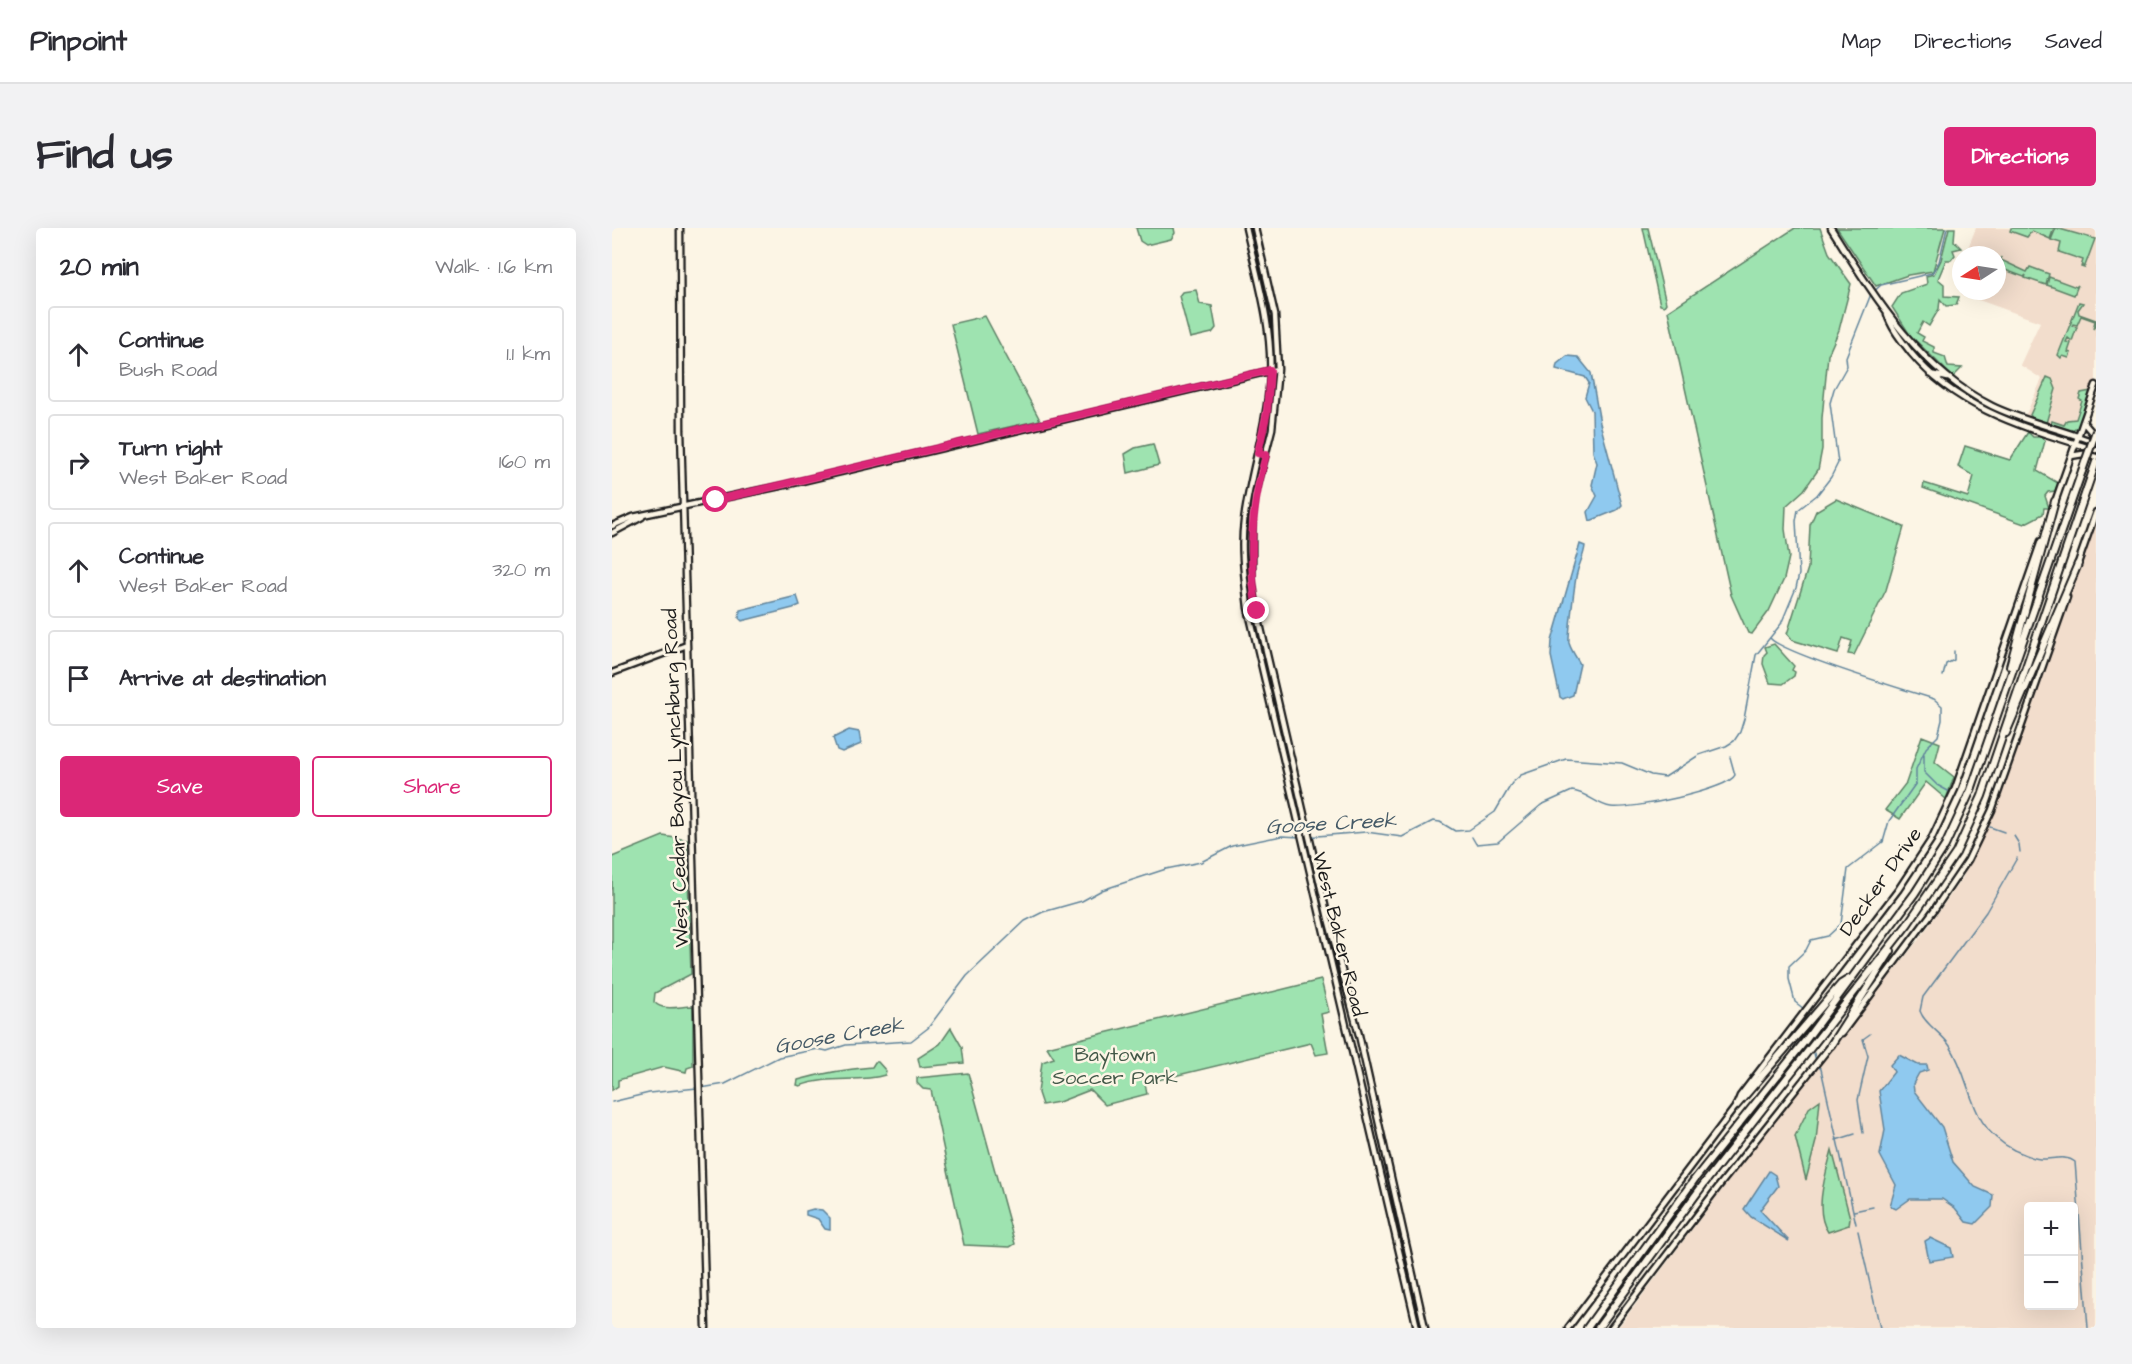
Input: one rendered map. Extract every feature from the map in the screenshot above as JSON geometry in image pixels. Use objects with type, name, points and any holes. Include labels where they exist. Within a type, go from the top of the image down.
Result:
[{"type":"highway","name":"Decker Drive","points":[[1587,1328],[1694,1180],[1805,1041],[1915,893],[1945,846],[1971,790],[2096,431]]},
{"type":"highway","points":[[1598,1328],[1703,1185],[1907,925],[1936,885],[1968,830],[2002,739],[2096,462]]},
{"type":"highway","points":[[1995,720],[2055,501]]},
{"type":"highway","points":[[2002,739],[2010,728],[2078,564]]},
{"type":"highway","points":[[1831,1045],[1907,925]]},
{"type":"highway","points":[[1736,1106],[1841,984],[1852,976]]},
{"type":"main road","name":"West Cedar Bayou Lynchburg Road","points":[[680,228],[687,645],[706,1328]]},
{"type":"main road","name":"West Baker Road","points":[[1246,228],[1268,330],[1270,370],[1267,412],[1243,528],[1246,599],[1417,1328]]},
{"type":"main road","name":"West Baker Road","points":[[1255,228],[1277,334],[1278,369],[1272,429],[1255,496],[1251,529],[1252,580],[1272,678],[1379,1123],[1425,1328]]},
{"type":"main road","points":[[1831,228],[1905,345],[1930,374],[1976,408],[2096,450]]},
{"type":"main road","points":[[1260,291],[1269,290]]},
{"type":"main road","points":[[1886,312],[1914,345],[1948,378],[1994,407],[2096,443]]},
{"type":"main road","points":[[612,526],[633,518],[1278,369]]},
{"type":"main road","points":[[1930,374],[1948,378]]},
{"type":"main road","name":"Decker Drive","points":[[1568,1328],[1736,1106],[1740,1096],[1810,1008],[1910,873],[1942,816],[1960,775],[2096,385]]},
{"type":"main road","points":[[2083,422],[2096,436]]},
{"type":"main road","points":[[1258,453],[1266,455]]},
{"type":"main road","points":[[2071,456],[2083,454],[2096,457]]},
{"type":"main road","points":[[1611,1328],[1709,1198],[1928,919],[1968,861],[1992,810],[2096,512]]},
{"type":"main road","points":[[612,533],[635,523],[642,517]]},
{"type":"main road","points":[[1243,528],[1251,529]]},
{"type":"main road","points":[[612,673],[687,645]]},
{"type":"main road","points":[[1264,680],[1272,678]]},
{"type":"main road","points":[[1371,1125],[1379,1123]]},
{"type":"main road","points":[[1406,1281],[1413,1279]]},
{"type":"shaded area","points":[[1976,228],[2096,228],[2096,380],[2077,431],[2022,415],[2026,414],[2042,379],[2020,365],[2040,322],[1979,300],[2006,300],[2006,246],[1969,246]]},
{"type":"shaded area","points":[[2096,520],[2096,1328],[1618,1328],[1739,1167],[1920,938],[1962,879],[1997,802]]},
{"type":"green space","points":[[1136,228],[1174,228],[1175,233],[1171,239],[1146,245],[1140,241]]},
{"type":"green space","points":[[1643,228],[1648,228],[1666,303],[1664,306],[1660,305]]},
{"type":"green space","points":[[1795,228],[1820,228],[1829,253],[1851,284],[1839,330],[1828,355],[1822,418],[1822,449],[1818,470],[1804,490],[1786,506],[1785,529],[1789,557],[1784,579],[1769,611],[1752,634],[1748,633],[1731,595],[1668,311]]},
{"type":"green space","points":[[1837,228],[1945,228],[1933,271],[1908,275],[1876,286]]},
{"type":"green space","points":[[1949,228],[1955,228],[1954,241],[1959,246],[1952,246],[1952,259],[1946,260],[1938,279],[1944,284],[1944,296],[1958,300],[1956,305],[1946,306],[1940,299],[1939,309],[1929,326],[1923,322],[1917,333],[1924,337],[1922,341],[1934,347],[1934,353],[1945,357],[1948,367],[1962,368],[1953,377],[1910,335],[1892,307],[1901,293],[1927,284],[1926,276],[1934,274],[1941,260]]},
{"type":"green space","points":[[2011,228],[2054,228],[2050,239],[2032,231],[2027,237],[2010,231]]},
{"type":"green space","points":[[2056,228],[2095,239],[2084,268],[2081,267],[2083,260],[2059,252],[2061,243],[2051,240]]},
{"type":"green space","points":[[2006,262],[2027,272],[2030,267],[2049,274],[2046,285],[2025,278],[2026,275],[2024,277],[2006,270]]},
{"type":"green space","points":[[2049,277],[2076,287],[2078,285],[2074,295],[2047,285]]},
{"type":"green space","points":[[1196,290],[1200,304],[1212,306],[1216,328],[1212,333],[1190,338],[1179,296],[1182,292]]},
{"type":"green space","points":[[2079,302],[2083,303],[2078,310],[2079,314],[2096,320],[2096,325],[2093,329],[2095,321],[2081,316],[2077,325],[2072,326],[2077,327],[2072,341],[2068,338],[2066,342],[2071,343],[2069,358],[2063,356],[2061,358],[2058,355]]},
{"type":"green space","points":[[985,316],[1040,420],[978,434],[951,324]]},
{"type":"green space","points":[[2047,377],[2052,379],[2056,389],[2046,423],[2030,415]]},
{"type":"green space","points":[[2091,391],[2078,430],[2075,428],[2073,431],[2051,424],[2052,421],[2064,425],[2067,420],[2076,419],[2082,401],[2079,399],[2081,393]]},
{"type":"green space","points":[[2028,432],[2033,437],[2041,437],[2045,441],[2037,471],[2058,483],[2055,491],[2048,492],[2045,496],[2049,508],[2044,508],[2043,514],[2024,524],[1923,488],[1924,483],[1968,497],[1974,476],[1958,467],[1965,446],[2010,460]]},
{"type":"green space","points":[[1153,444],[1159,465],[1128,473],[1125,454],[1135,448]]},
{"type":"green space","points":[[1836,499],[1904,527],[1886,590],[1854,655],[1848,654],[1852,641],[1843,638],[1838,654],[1792,640],[1787,634],[1808,568],[1810,525],[1816,511]]},
{"type":"green space","points":[[1774,644],[1794,666],[1792,670],[1795,672],[1794,676],[1783,684],[1770,683],[1763,664],[1764,655],[1767,652],[1765,647]]},
{"type":"green space","points":[[1922,736],[1940,743],[1935,762],[1954,777],[1946,799],[1926,782],[1900,819],[1885,810],[1906,783]]},
{"type":"green space","points":[[663,836],[687,840],[691,974],[655,993],[654,1002],[667,1008],[693,1006],[693,1066],[687,1068],[686,1072],[664,1067],[618,1080],[618,1086],[612,1090],[612,857]]},
{"type":"green space","name":"Baytown Soccer Park","points":[[1321,980],[1329,1012],[1321,1014],[1328,1053],[1316,1055],[1311,1043],[1145,1083],[1147,1094],[1105,1105],[1090,1090],[1059,1102],[1042,1105],[1038,1093],[1042,1062],[1054,1058],[1047,1047]]},
{"type":"green space","points":[[951,1028],[962,1047],[964,1063],[920,1067],[918,1058],[940,1044]]},
{"type":"green space","points":[[875,1062],[878,1062],[886,1071],[885,1075],[797,1085],[798,1080],[816,1075],[872,1067]]},
{"type":"green space","points":[[968,1073],[1015,1244],[1010,1247],[964,1245],[931,1090],[923,1089],[917,1083],[917,1078]]},
{"type":"green space","points":[[1820,1100],[1816,1141],[1806,1180],[1795,1136],[1809,1108]]},
{"type":"green space","points":[[1832,1150],[1850,1218],[1849,1225],[1828,1232],[1821,1214],[1821,1203]]},
{"type":"water","points":[[1567,356],[1578,357],[1591,373],[1600,423],[1622,505],[1617,510],[1590,521],[1588,512],[1597,496],[1592,485],[1597,463],[1593,452],[1592,411],[1585,397],[1589,383],[1585,377],[1556,369],[1557,364]]},
{"type":"water","points":[[1580,544],[1585,546],[1576,578],[1569,643],[1580,664],[1573,695],[1563,699],[1560,697],[1551,656],[1552,641]]},
{"type":"water","points":[[797,596],[800,605],[793,608],[742,621],[739,618],[740,610]]},
{"type":"water","points":[[849,730],[859,732],[861,744],[842,752],[837,750],[833,738]]},
{"type":"water","points":[[1899,1055],[1918,1065],[1927,1065],[1928,1070],[1919,1073],[1913,1084],[1914,1091],[1942,1127],[1953,1162],[1975,1187],[1993,1195],[1992,1207],[1975,1224],[1966,1222],[1955,1208],[1942,1199],[1910,1199],[1896,1209],[1890,1206],[1896,1185],[1880,1155],[1885,1130],[1879,1091],[1894,1072],[1890,1065]]},
{"type":"water","points":[[1769,1171],[1775,1175],[1778,1186],[1760,1210],[1789,1241],[1751,1217],[1744,1209]]},
{"type":"water","points":[[822,1210],[830,1218],[830,1230],[825,1229],[818,1219],[806,1215],[806,1211]]},
{"type":"water","points":[[1930,1238],[1951,1248],[1953,1257],[1929,1261],[1925,1241]]},
{"type":"waterway","name":"Goose Creek","points":[[1305,837],[1366,832],[1402,837],[1433,821],[1440,822],[1455,831],[1469,830],[1495,812],[1512,783],[1521,775],[1566,759],[1622,763],[1651,775],[1665,777],[1699,755],[1734,741],[1744,719],[1756,655],[1781,624],[1796,588],[1799,574],[1796,521],[1798,510],[1817,495],[1831,477],[1838,463],[1830,403],[1834,389],[1847,366],[1846,357],[1871,294],[1881,285],[1932,273],[1939,262],[1947,228]]},
{"type":"waterway","points":[[1770,638],[1797,653],[1934,699],[1942,706],[1942,720],[1938,736],[1926,748],[1916,769],[1916,783],[1889,821],[1883,842],[1848,869],[1841,924],[1828,936],[1811,940],[1806,950],[1789,966],[1789,979],[1795,1002],[1804,1009]]},
{"type":"waterway","points":[[1943,676],[1946,664],[1954,660],[1954,651]]},
{"type":"waterway","points":[[1924,754],[1924,772],[1937,785],[1950,792]]},
{"type":"waterway","points":[[1472,837],[1476,844],[1498,842],[1541,805],[1572,791],[1611,807],[1657,802],[1698,793],[1728,781],[1735,775],[1730,757]]},
{"type":"waterway","points":[[1990,827],[2004,832]]},
{"type":"waterway","name":"Goose Creek","points":[[701,1088],[725,1084],[779,1057],[818,1049],[827,1051],[846,1045],[911,1041],[928,1028],[967,976],[1025,921],[1043,912],[1082,901],[1102,890],[1166,869],[1201,862],[1232,846],[1282,836],[1300,837]]},
{"type":"waterway","points":[[2014,836],[2019,844],[2020,852]]},
{"type":"waterway","points":[[2017,858],[1986,912],[1923,997],[1920,1011],[1926,1021],[1950,1046],[1958,1060],[1979,1117],[1999,1140],[2014,1150],[2033,1158],[2063,1158],[2075,1162],[2088,1328]]},
{"type":"waterway","points":[[1863,1133],[1858,1100],[1868,1056],[1863,1039],[1870,1034]]},
{"type":"waterway","points":[[1814,1053],[1816,1061]]},
{"type":"waterway","points":[[1817,1065],[1821,1069],[1856,1224]]},
{"type":"waterway","name":"Goose Creek","points":[[612,1102],[649,1093],[697,1088]]},
{"type":"waterway","points":[[1836,1140],[1855,1134]]},
{"type":"waterway","points":[[1854,1211],[1873,1207]]},
{"type":"waterway","points":[[1858,1231],[1880,1328]]},
{"type":"route","points":[[716,500],[1270,370],[1267,412],[1258,453],[1266,455],[1255,496],[1252,520],[1252,580],[1257,611]]}]
